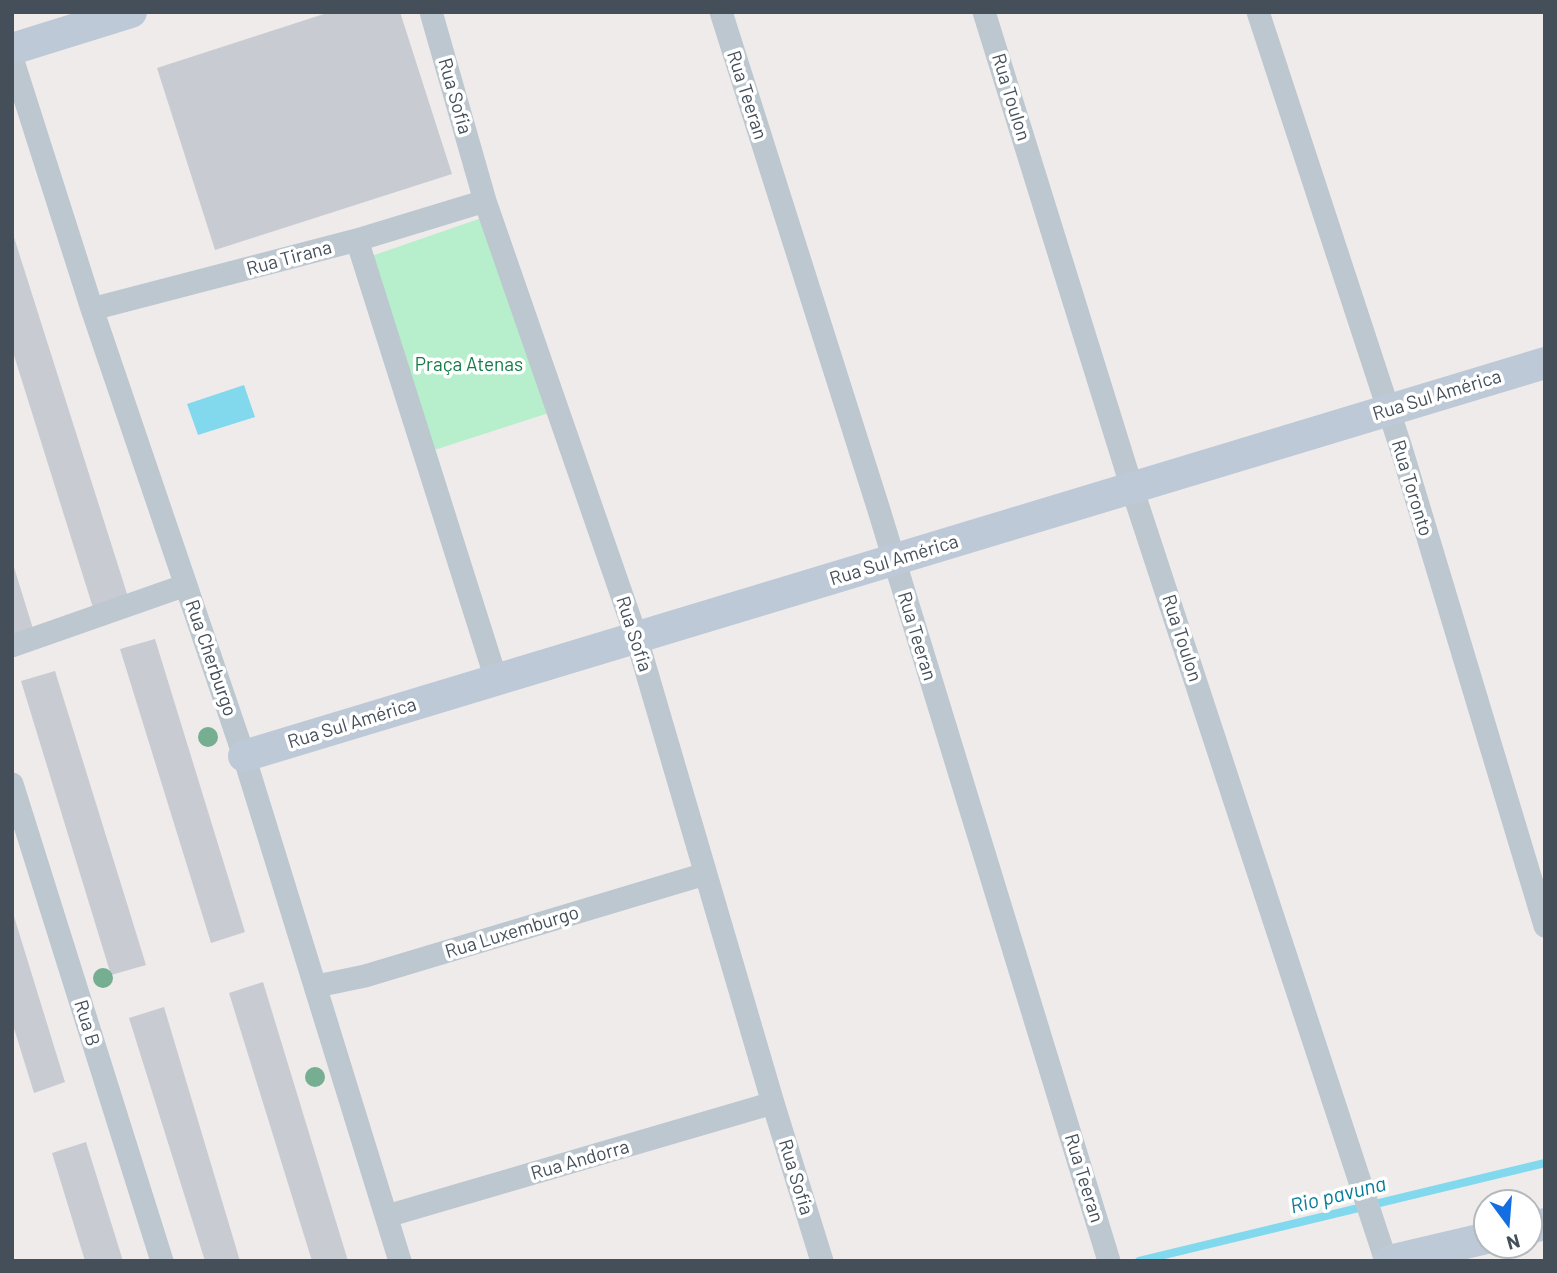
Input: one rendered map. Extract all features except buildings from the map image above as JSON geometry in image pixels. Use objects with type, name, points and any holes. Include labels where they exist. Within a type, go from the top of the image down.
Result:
[{"type":"street","points":[[12,49],[131,12]]},
{"type":"street","name":"Rua Sofia","points":[[431,12],[485,201],[636,636],[822,1261]]},
{"type":"street","name":"Rua Teeran","points":[[720,12],[894,560],[1109,1261]]},
{"type":"street","name":"Rua Toulon","points":[[984,12],[1132,488],[1388,1261]]},
{"type":"street","name":"Rua Toronto","points":[[1258,12],[1401,448],[1545,926]]},
{"type":"street","name":"Rua Cherburgo","points":[[12,58],[92,310],[244,756],[400,1261]]},
{"type":"street","name":"Rua Tirana","points":[[92,310],[357,240],[485,201]]},
{"type":"street","points":[[357,240],[496,679]]},
{"type":"street","name":"Rua Sul América","points":[[244,756],[1545,363]]},
{"type":"street","points":[[12,646],[186,585]]},
{"type":"street","name":"Rua B","points":[[12,784],[162,1261]]},
{"type":"street","name":"Rua Luxemburgo","points":[[317,986],[365,976],[705,874]]},
{"type":"street","name":"Rua Andorra","points":[[387,1216],[773,1103]]},
{"type":"street","points":[[1388,1261],[1473,1241]]},
{"type":"green space","name":"Praça Atenas","points":[[490,215],[558,410],[425,453],[363,259]]},
{"type":"water","points":[[244,385],[255,417],[198,435],[187,404]]},
{"type":"waterway","name":"Rio pavuna","points":[[1139,1261],[1545,1163]]}]
